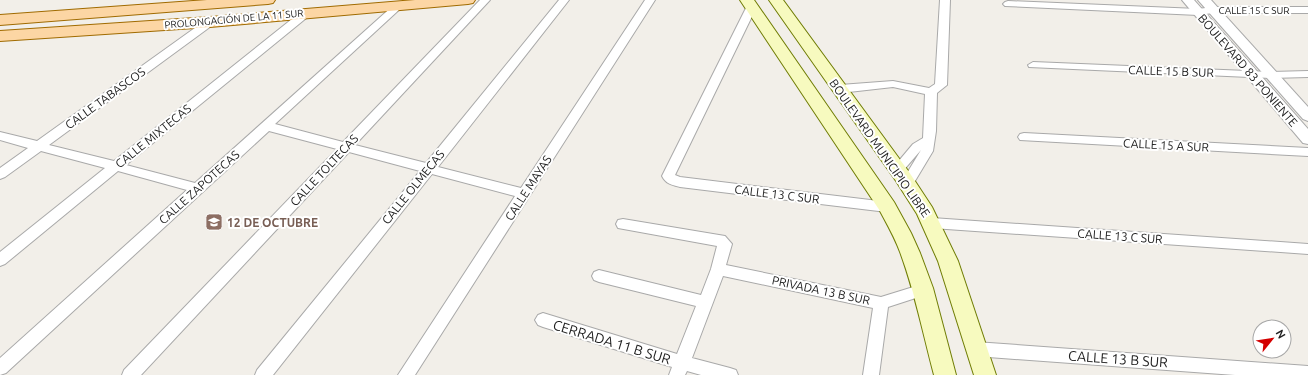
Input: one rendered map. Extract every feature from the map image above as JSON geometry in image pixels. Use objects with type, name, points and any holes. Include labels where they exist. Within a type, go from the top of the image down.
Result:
[{"type":"main road","name":"PROLONGACIÓN DE LA 11 SUR","points":[[0,20],[268,0]]},
{"type":"main road","name":"PROLONGACIÓN DE LA 11 SUR","points":[[0,36],[210,22],[440,1],[468,0]]},
{"type":"main road","name":"BOULEVARD MUNICIPIO LIBRE","points":[[776,0],[902,176],[932,223],[947,256],[958,288],[975,349],[985,375]]},
{"type":"main road","points":[[750,3],[887,207],[913,258],[923,290],[934,339],[945,375]]},
{"type":"street","name":"CALLE TOLTECAS","points":[[130,375],[485,0]]},
{"type":"street","name":"CALLE OLMECAS","points":[[263,375],[564,0]]},
{"type":"street","name":"CALLE MAYAS","points":[[406,375],[650,0]]},
{"type":"street","points":[[840,90],[893,84],[931,92],[941,85],[945,0]]},
{"type":"street","name":"BOULEVARD 83 PONIENTE","points":[[1188,0],[1212,10],[1308,116]]},
{"type":"street","name":"CALLE 13 C SUR","points":[[750,3],[668,176],[672,180],[680,182],[887,207]]},
{"type":"street","points":[[1008,4],[1201,6]]},
{"type":"street","name":"CALLE ZAPOTECAS","points":[[0,368],[398,6]]},
{"type":"street","name":"BOULEVARD 83 PONIENTE","points":[[1201,6],[1251,74],[1308,139]]},
{"type":"street","name":"CALLE 15 C SUR","points":[[1212,10],[1308,10]]},
{"type":"street","name":"CALLE MIXTECAS","points":[[0,260],[306,13]]},
{"type":"street","name":"CALLE TABASCOS","points":[[0,174],[210,22]]},
{"type":"street","name":"CALLE 15 B SUR","points":[[1033,65],[1272,75],[1308,74]]},
{"type":"street","points":[[902,176],[927,151],[927,141],[930,131],[931,92]]},
{"type":"street","points":[[266,126],[525,194]]},
{"type":"street","points":[[0,136],[198,188]]},
{"type":"street","name":"CALLE 15 A SUR","points":[[1024,137],[1308,152]]},
{"type":"street","name":"CALLE 13 C SUR","points":[[932,223],[1308,249]]},
{"type":"street","points":[[623,224],[720,240],[725,244],[718,269],[679,369]]},
{"type":"street","name":"PRIVADA 13 B SUR","points":[[718,269],[881,303],[923,290]]},
{"type":"street","points":[[599,276],[705,302]]},
{"type":"street","points":[[872,375],[881,303]]},
{"type":"street","name":"CERRADA 11 B SUR","points":[[542,320],[679,369],[730,375]]},
{"type":"street","name":"CALLE 13 B SUR","points":[[975,349],[1308,373]]},
{"type":"place","name":"12 DE OCTUBRE","points":[[214,222]]}]
